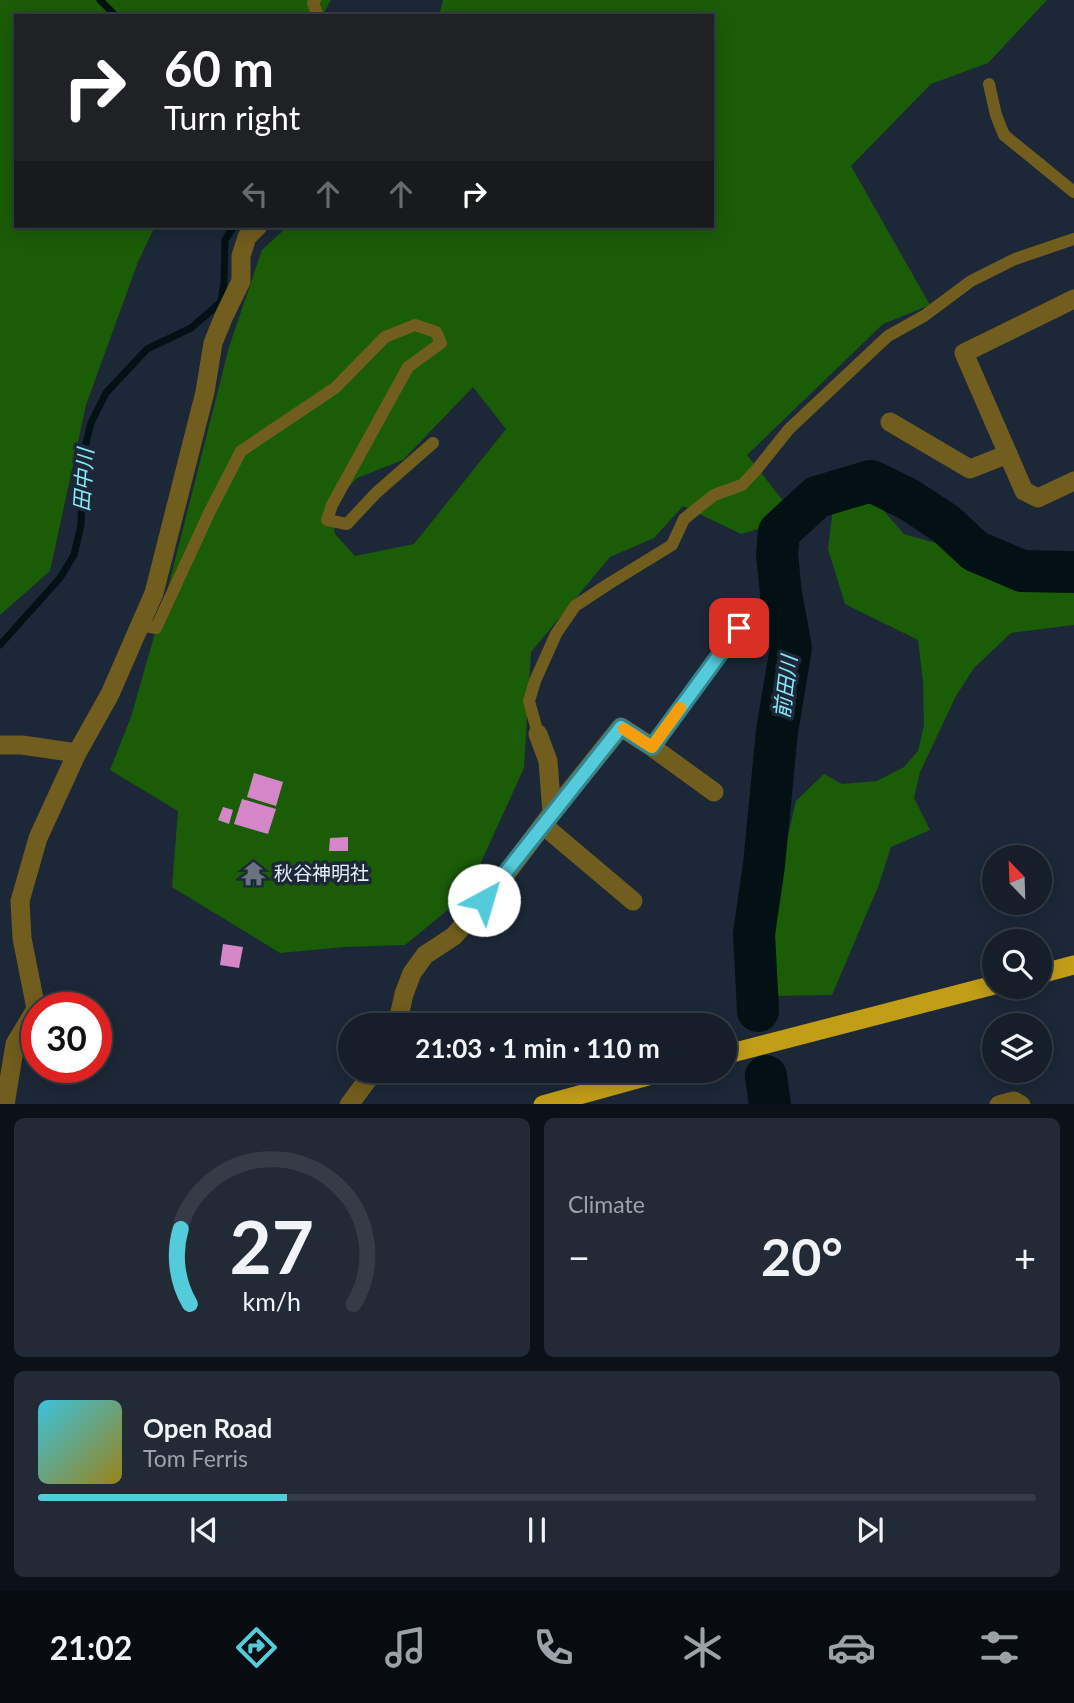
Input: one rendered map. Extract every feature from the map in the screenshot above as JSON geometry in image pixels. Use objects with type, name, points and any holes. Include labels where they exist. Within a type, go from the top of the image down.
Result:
[{"type":"highway","points":[[1052,971],[1074,965]]},
{"type":"highway","points":[[737,1052],[982,988]]},
{"type":"highway","points":[[543,1104],[621,1083]]},
{"type":"street","points":[[5,1104],[15,1044],[36,1009],[22,938],[20,901],[38,838],[77,753],[110,694],[154,593],[205,392],[213,343],[241,281],[241,256],[247,237],[256,228]]},
{"type":"street","points":[[1074,299],[964,353],[1024,491],[1038,498],[1074,481]]},
{"type":"street","points":[[890,422],[970,468],[1008,454]]},
{"type":"street","points":[[400,1013],[412,973],[425,955],[454,936],[500,882],[621,727],[714,792]]},
{"type":"street","points":[[538,734],[548,761],[548,819],[633,901]]},
{"type":"street","points":[[0,745],[22,745],[77,753]]},
{"type":"street","points":[[349,1104],[365,1083]]},
{"type":"street","points":[[999,1104],[1014,1101],[1021,1104]]},
{"type":"lane","points":[[989,84],[1004,135],[1074,192]]},
{"type":"lane","points":[[538,734],[529,701],[556,634],[575,606],[672,545],[684,519],[714,495],[742,485],[789,429],[888,336],[924,316],[971,281],[1015,259],[1074,239]]},
{"type":"lane","points":[[140,625],[156,628],[210,510],[241,451],[335,388],[385,337],[415,325],[436,332],[440,343],[408,367],[332,505],[327,520],[347,524],[376,493],[433,443]]},
{"type":"lane","points":[[652,747],[739,628]]},
{"type":"green space","points":[[0,0],[331,0],[323,14],[14,14],[14,228],[154,228],[138,262],[86,405],[50,571],[0,615]]},
{"type":"green space","points":[[443,0],[1047,0],[988,63],[931,84],[851,166],[930,305],[883,324],[747,455],[784,502],[767,526],[741,534],[683,506],[654,538],[610,557],[531,652],[524,768],[466,895],[405,945],[280,953],[172,887],[178,811],[110,770],[131,717],[169,584],[229,347],[262,250],[286,228],[714,228],[714,14],[440,14]],"holes":[[[473,387],[506,429],[414,544],[355,556],[335,534],[332,505],[357,478],[403,460]]]},
{"type":"green space","points":[[877,503],[904,534],[939,544],[1045,590],[1074,585],[1074,625],[1011,633],[974,668],[956,696],[920,772],[914,798],[930,830],[891,847],[878,887],[832,995],[771,996],[763,945],[796,801],[824,774],[842,784],[877,781],[904,767],[918,751],[924,725],[923,681],[918,640],[845,604],[828,549],[833,508]]},
{"type":"building","points":[[254,773],[283,782],[276,806],[247,797]]},
{"type":"building","points":[[242,799],[276,809],[268,834],[234,824]]},
{"type":"building","points":[[223,807],[233,810],[229,824],[218,820]]},
{"type":"building","points":[[348,837],[348,851],[329,851],[330,838]]},
{"type":"building","points":[[223,944],[243,947],[239,968],[220,965]]},
{"type":"waterway","name":"田中川","points":[[100,0],[114,14]]},
{"type":"waterway","name":"田中川","points":[[0,645],[60,578],[74,555],[81,525],[83,455],[91,423],[106,393],[147,349],[191,328],[221,302],[225,240],[233,228]]},
{"type":"waterway","name":"前田川","points":[[758,1011],[754,934],[764,865],[777,731],[791,648],[781,594],[777,554],[779,532],[817,497],[871,481],[908,499],[946,524],[975,551],[1022,571],[1074,572]]},
{"type":"waterway","name":"前田川","points":[[766,1076],[770,1104]]},
{"type":"slow traffic","points":[[624,729],[652,747],[680,708]]},
{"type":"place","name":"秋谷神明社","points":[[254,873]]},
{"type":"route","points":[[484,900],[621,727],[652,747],[739,628]]}]
